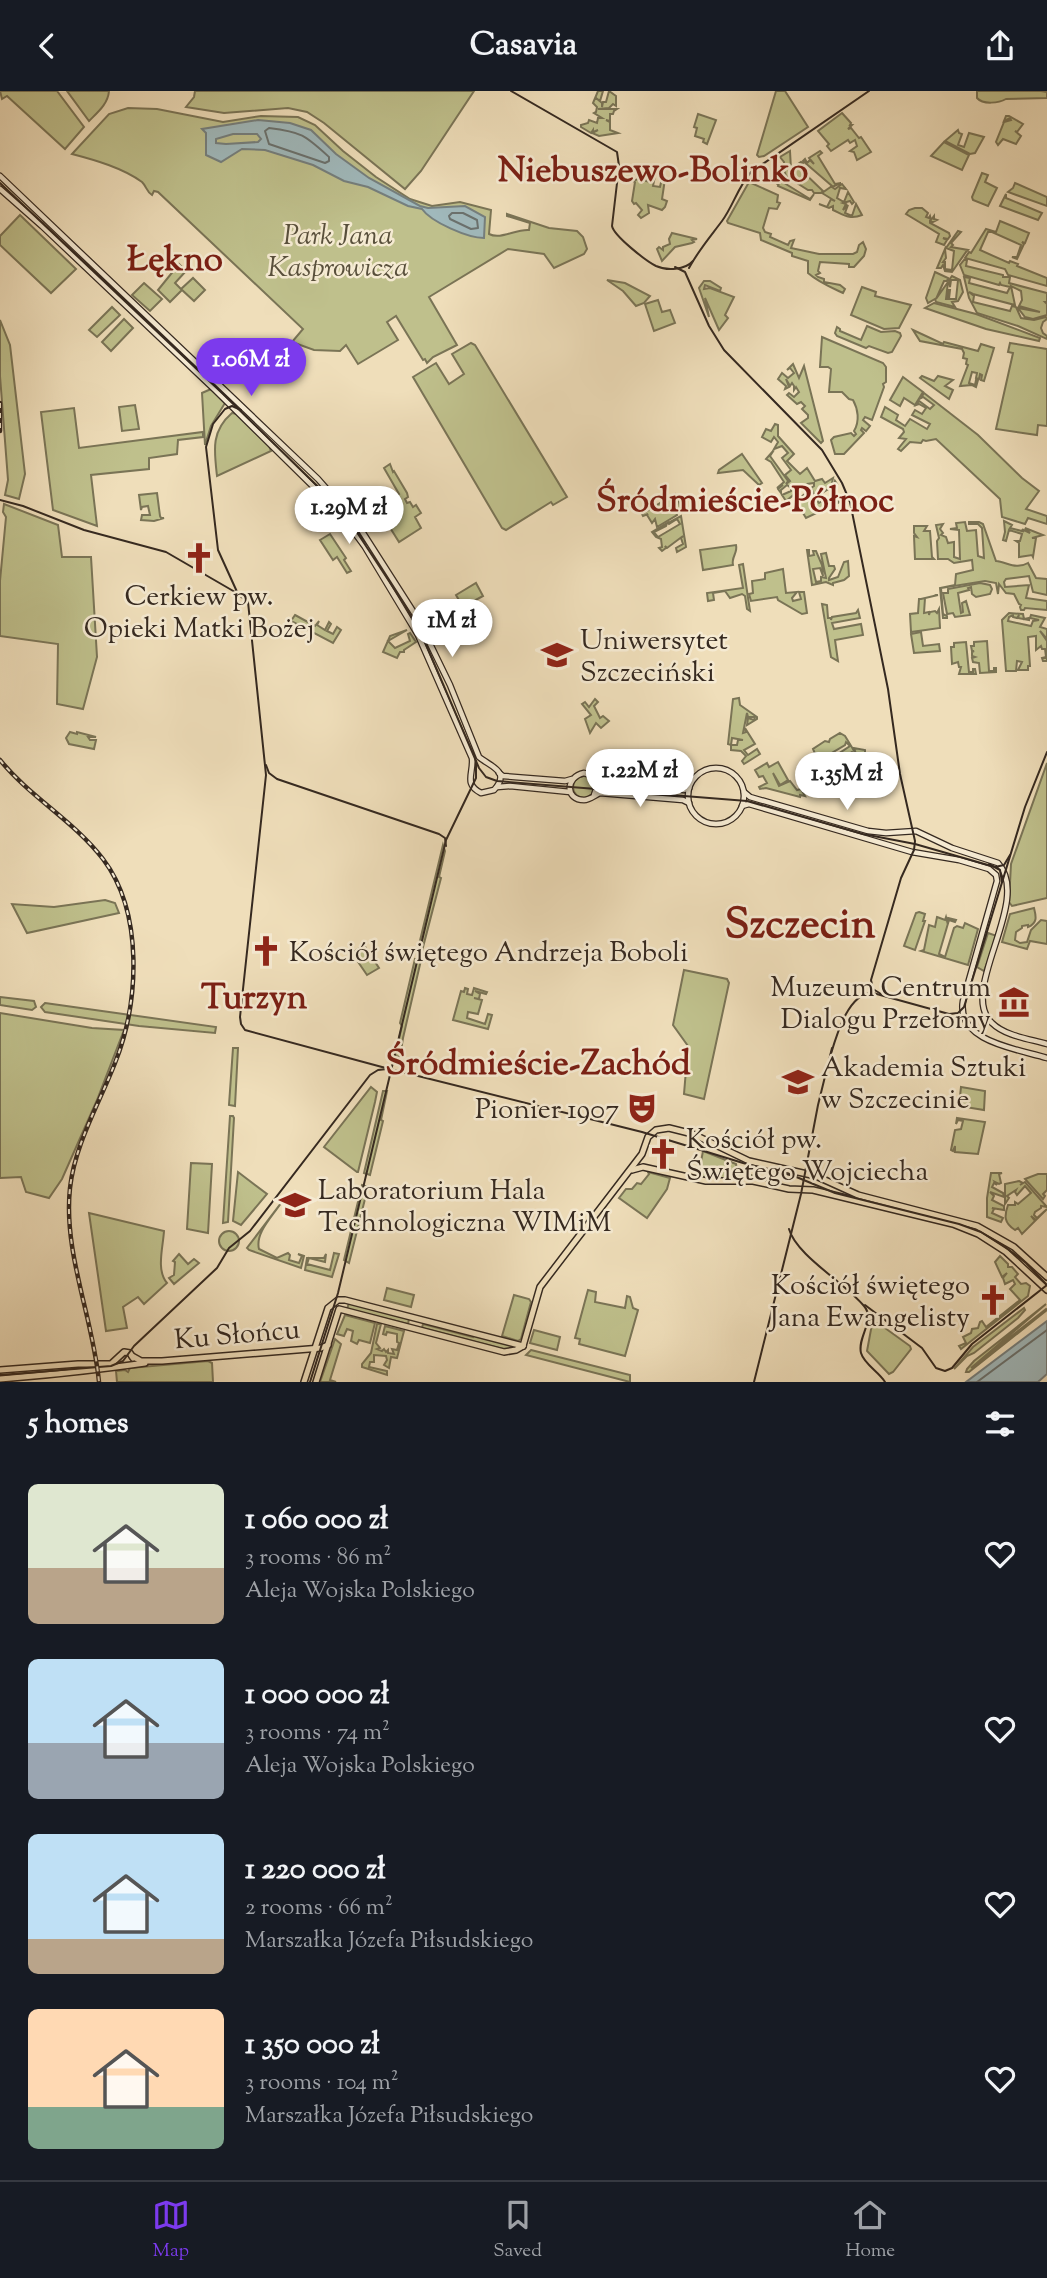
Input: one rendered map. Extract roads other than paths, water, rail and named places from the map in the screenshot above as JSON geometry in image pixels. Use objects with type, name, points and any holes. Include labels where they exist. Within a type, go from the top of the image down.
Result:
[{"type":"main road","points":[[0,176],[318,479],[348,512],[415,613],[479,756],[499,773],[500,781],[497,787]]},
{"type":"main road","points":[[0,189],[215,390],[340,513],[358,536],[424,647],[472,758],[470,781],[475,790],[485,793],[497,787],[513,786],[571,792]]},
{"type":"main road","points":[[18,205],[23,200]]},
{"type":"main road","points":[[472,770],[479,764],[489,764]]},
{"type":"main road","points":[[499,773],[503,776],[562,781],[579,773],[586,773],[601,783],[684,790],[697,775],[708,769],[725,769],[738,778],[744,792],[750,797],[868,831],[888,833],[914,830],[951,848],[993,860],[1001,866],[1006,886],[1003,918],[982,992],[983,1011],[995,1026],[1004,1031],[1047,1044]]},
{"type":"main road","points":[[572,778],[571,792],[577,799],[588,800],[600,793],[683,800],[689,803]]},
{"type":"main road","points":[[594,795],[597,781]]},
{"type":"main road","points":[[689,787],[689,803],[697,816],[714,824],[731,820],[742,806],[744,792]]},
{"type":"main road","points":[[742,806],[749,804],[919,854],[958,860],[989,869],[996,874],[997,881],[963,999],[962,1013],[968,1027],[975,1034],[1047,1058]]},
{"type":"main road","points":[[316,1382],[339,1309],[504,1352],[523,1346],[540,1287],[627,1175],[643,1152],[649,1135],[663,1128],[701,1137],[748,1160],[809,1175],[858,1195],[977,1226],[1014,1247],[1047,1276]]},
{"type":"main road","points":[[627,1175],[635,1168],[643,1167],[706,1181],[753,1181],[807,1189],[969,1230],[1006,1252],[1047,1290]]},
{"type":"main road","points":[[304,1382],[329,1306],[334,1301],[342,1300],[523,1346]]},
{"type":"main road","name":"Ku Słońcu","points":[[0,1379],[328,1345]]},
{"type":"main road","points":[[0,1370],[108,1364],[126,1352],[132,1356],[132,1361],[126,1365],[120,1363],[119,1357]]},
{"type":"main road","name":"Ku Słońcu","points":[[132,1356],[141,1361],[162,1361]]},
{"type":"water","points":[[258,120],[290,123],[311,130],[336,154],[369,178],[420,206],[465,206],[485,217],[484,238],[450,228],[422,209],[408,206],[368,187],[344,181],[313,165],[265,150],[242,149],[221,162],[206,155],[206,133],[202,129]],"holes":[[[233,134],[257,134],[261,139],[258,142],[216,143],[216,139]]]},
{"type":"water","points":[[1047,1321],[1047,1374],[1038,1382],[966,1382]]},
{"type":"tram line","points":[[511,91],[617,152],[619,166],[612,226],[624,242],[660,268],[681,268],[693,261]]},
{"type":"tram line","points":[[689,268],[726,215],[751,172],[869,91]]},
{"type":"tram line","points":[[0,183],[343,511],[422,635],[479,768],[486,777],[497,781],[747,801],[995,867],[1004,865],[1010,855]]},
{"type":"tram line","points":[[675,267],[685,272],[709,326],[724,350],[822,450],[850,502],[888,689],[900,774],[915,841],[914,850],[901,878],[871,980],[873,989],[881,994]]},
{"type":"tram line","points":[[238,594],[218,550],[206,447],[213,424],[225,409],[232,406],[241,410]]},
{"type":"tram line","points":[[0,500],[84,530],[166,552],[248,602],[266,775],[240,1017],[245,1030],[642,1132],[794,1176],[835,1193],[959,1224],[981,1232],[1004,1246],[1026,1263],[1047,1285]]},
{"type":"tram line","points":[[830,1057],[844,1017],[864,995],[873,993],[949,1014],[958,1013],[964,1007],[1025,807],[1047,752]]},
{"type":"tram line","points":[[310,1382],[338,1293],[446,840],[476,778],[476,761]]},
{"type":"tram line","points":[[266,765],[269,773],[277,779],[439,834],[445,838],[446,846]]},
{"type":"tram line","points":[[989,864],[1000,870],[1002,882]]},
{"type":"tram line","points":[[754,1382],[801,1194],[832,1048]]},
{"type":"tram line","points":[[0,1375],[111,1366],[123,1361],[134,1346],[217,1268],[229,1248],[250,1231],[370,1075],[387,1069]]},
{"type":"tram line","points":[[789,1229],[801,1249],[864,1306],[868,1317],[861,1341],[861,1353],[885,1382]]},
{"type":"tram line","points":[[865,1305],[922,1348],[936,1368],[945,1371],[952,1368],[972,1344],[1047,1285]]},
{"type":"railway","points":[[0,403],[0,431]]},
{"type":"railway","points":[[0,760],[25,786],[79,833],[103,859],[126,905],[131,931],[133,986],[123,1039],[82,1140],[70,1188],[71,1236],[99,1382]]},
{"type":"place","name":"Cerkiew pw. Opieki Matki Bożej","points":[[199,558]]},
{"type":"place","name":"Uniwersytet Szczeciński","points":[[557,655]]},
{"type":"place","name":"Kościół świętego Andrzeja Boboli","points":[[266,951]]},
{"type":"place","name":"Muzeum Centrum Dialogu Przełomy","points":[[1014,1002]]},
{"type":"place","name":"Akademia Sztuki w Szczecinie","points":[[798,1082]]},
{"type":"place","name":"Pionier 1907","points":[[642,1108]]},
{"type":"place","name":"Kościół pw. Świętego Wojciecha","points":[[663,1154]]},
{"type":"place","name":"Laboratorium Hala Technologiczna WIMiM","points":[[295,1205]]},
{"type":"place","name":"Kościół świętego Jana Ewangelisty","points":[[993,1300]]},
{"type":"district","name":"Niebuszewo-Bolinko","points":[[653,169]]},
{"type":"district","name":"Łękno","points":[[175,258]]},
{"type":"district","name":"Śródmieście-Północ","points":[[745,499]]},
{"type":"district","name":"Szczecin","points":[[800,922]]},
{"type":"district","name":"Turzyn","points":[[254,996]]},
{"type":"district","name":"Śródmieście-Zachód","points":[[538,1062]]},
{"type":"park label","name":"Park Jana Kasprowicza","points":[[338,250]]}]
